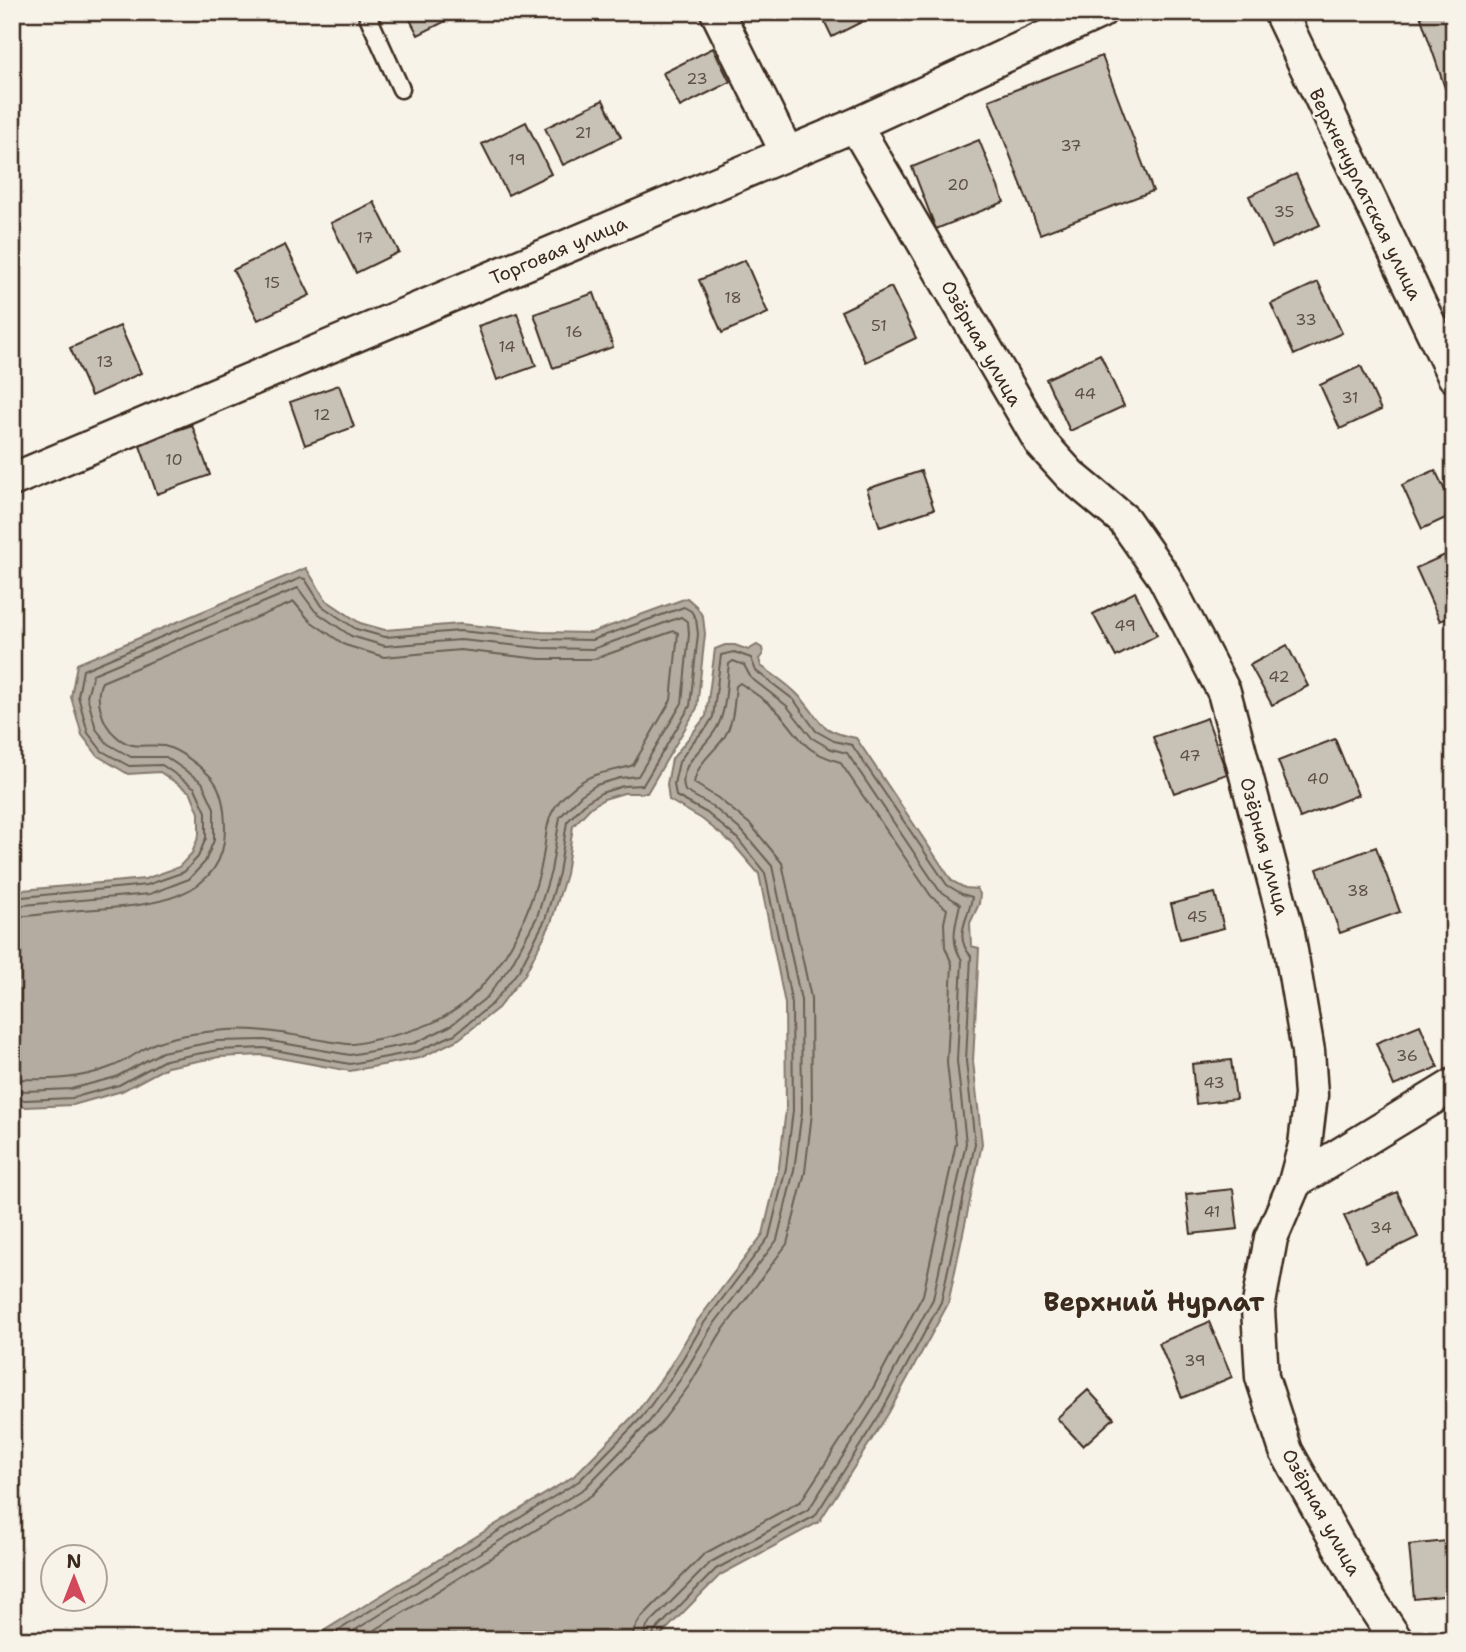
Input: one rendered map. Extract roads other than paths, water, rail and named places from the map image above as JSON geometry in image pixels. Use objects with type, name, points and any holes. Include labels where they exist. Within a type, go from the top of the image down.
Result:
[{"type":"street","points":[[717,12],[787,153]]},
{"type":"street","name":"Торговая улица","points":[[12,480],[855,125],[1100,12]]},
{"type":"street","name":"Верхненурлатская улица","points":[[1280,12],[1454,376]]},
{"type":"street","name":"Озёрная улица","points":[[855,125],[1041,443],[1070,475],[1124,520],[1164,577],[1224,692],[1288,933],[1308,1051],[1311,1095],[1305,1145],[1295,1182],[1271,1238],[1258,1309],[1262,1377],[1286,1451],[1368,1597],[1396,1640]]},
{"type":"street","points":[[1295,1182],[1454,1085]]},
{"type":"lane","points":[[366,12],[401,89]]},
{"type":"water","points":[[306,568],[326,600],[360,623],[385,630],[460,624],[541,632],[591,633],[687,598],[703,617],[705,634],[697,708],[647,793],[624,793],[604,799],[591,807],[573,826],[566,874],[551,923],[525,974],[498,1008],[459,1039],[420,1058],[350,1071],[263,1055],[219,1057],[167,1067],[122,1091],[73,1105],[12,1105],[12,891],[145,879],[179,867],[192,853],[199,835],[199,813],[191,793],[160,772],[128,774],[98,756],[82,735],[71,697],[77,664]]},
{"type":"water","points":[[735,645],[748,650],[757,645],[762,648],[763,654],[759,659],[761,666],[792,689],[826,727],[856,738],[952,881],[965,888],[977,889],[980,894],[979,904],[970,923],[971,946],[979,948],[973,1061],[982,1144],[948,1304],[888,1414],[819,1522],[720,1575],[656,1640],[309,1640],[574,1476],[636,1413],[667,1371],[698,1320],[763,1234],[779,1167],[786,1109],[785,1004],[759,874],[733,844],[702,819],[669,800],[667,784],[672,759],[706,716],[715,649]]},
{"type":"district","name":"Верхний Нурлат","points":[[1154,1302]]}]
